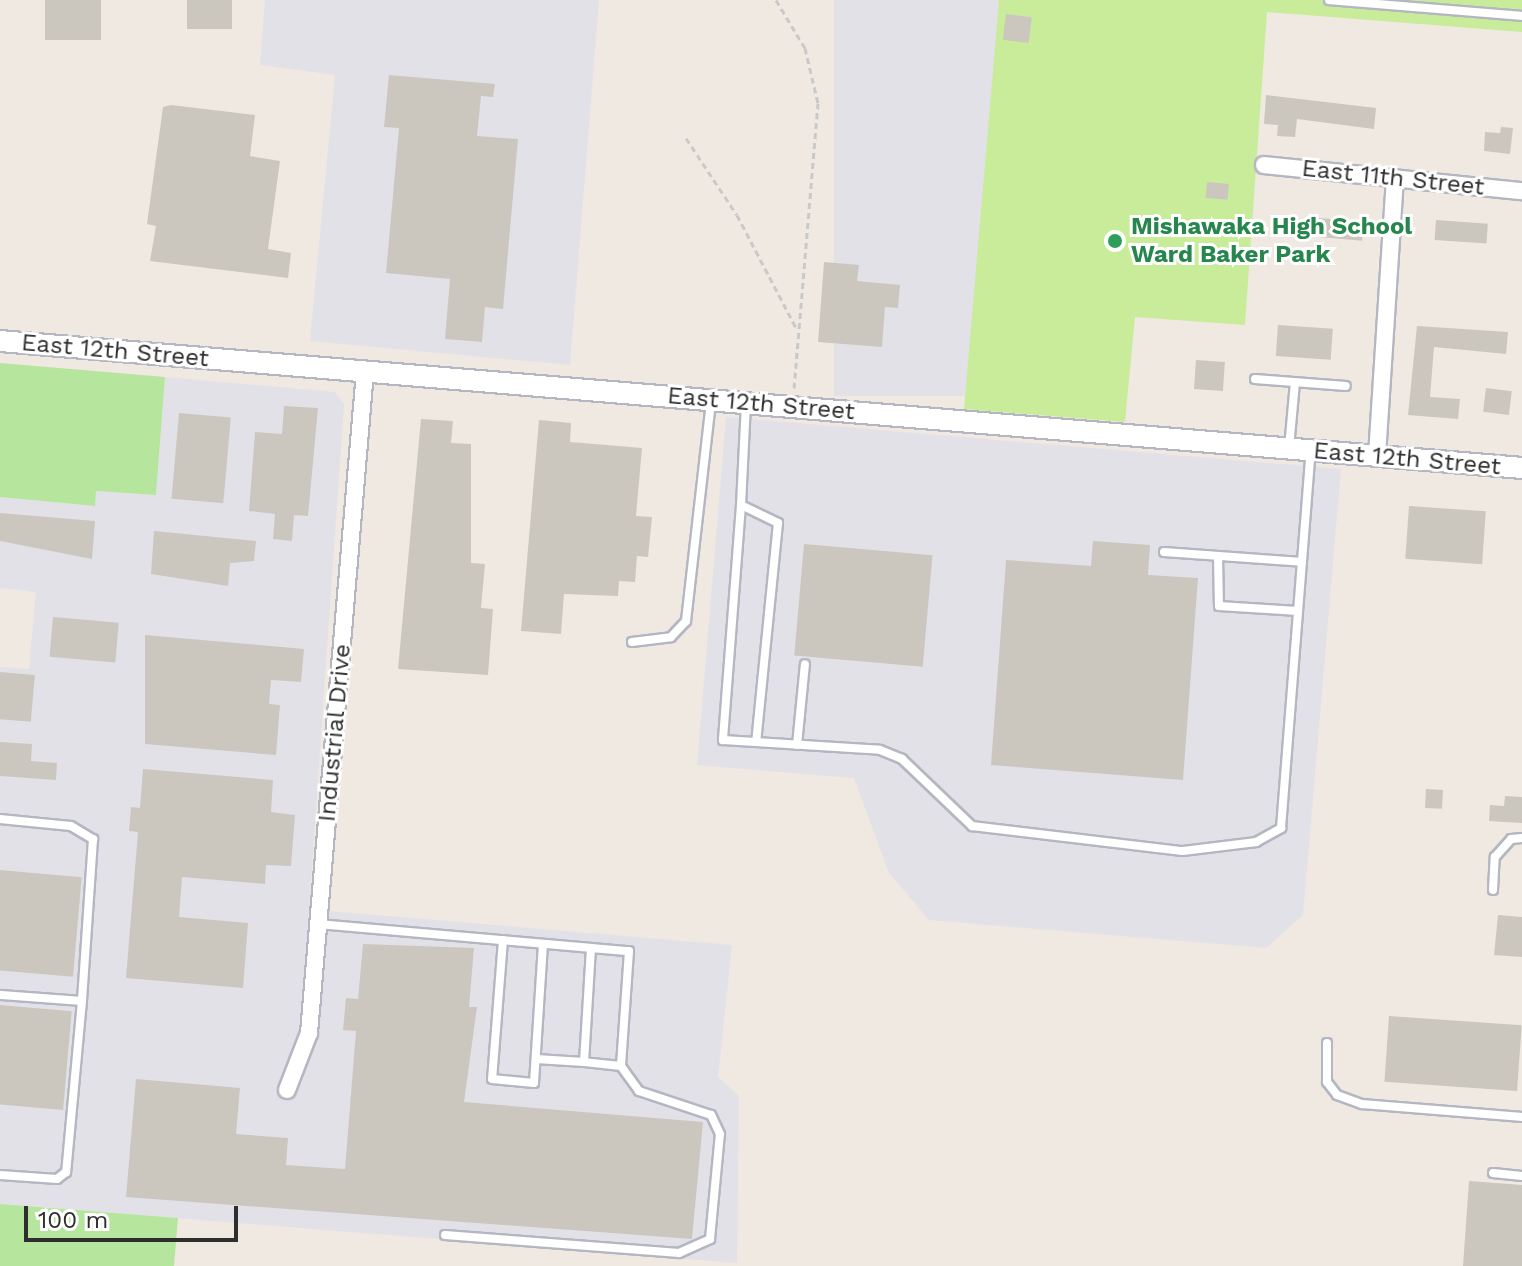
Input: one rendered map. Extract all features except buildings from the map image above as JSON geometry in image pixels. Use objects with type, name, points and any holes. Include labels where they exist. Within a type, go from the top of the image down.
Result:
[{"type":"street","name":"East 11th Street","points":[[1264,165],[1522,191]]},
{"type":"street","points":[[1377,456],[1395,179]]},
{"type":"street","name":"East 12th Street","points":[[0,341],[1522,468]]},
{"type":"street","name":"Industrial Drive","points":[[287,1090],[306,1057],[365,371]]},
{"type":"lane","points":[[1329,0],[1522,16]]},
{"type":"lane","points":[[1255,379],[1346,386]]},
{"type":"lane","points":[[1289,449],[1295,382]]},
{"type":"lane","points":[[632,642],[671,637],[686,621],[711,400]]},
{"type":"lane","points":[[746,402],[723,740],[880,750],[902,759],[972,826],[1183,851],[1256,842],[1281,828],[1311,451]]},
{"type":"lane","points":[[741,505],[778,523],[756,742]]},
{"type":"lane","points":[[1164,552],[1302,562]]},
{"type":"lane","points":[[1218,556],[1219,606],[1298,611]]},
{"type":"lane","points":[[797,745],[805,664]]},
{"type":"lane","points":[[0,819],[71,826],[93,839],[66,1172],[57,1179],[0,1175]]},
{"type":"lane","points":[[1493,890],[1495,857],[1511,839],[1522,838]]},
{"type":"lane","points":[[319,924],[629,951],[621,1066],[639,1091],[711,1115],[720,1134],[710,1239],[679,1253],[445,1235]]},
{"type":"lane","points":[[503,940],[492,1079],[534,1083],[543,944]]},
{"type":"lane","points":[[584,1062],[591,948]]},
{"type":"lane","points":[[0,995],[82,1001]]},
{"type":"lane","points":[[1327,1043],[1327,1082],[1350,1099],[1522,1117]]},
{"type":"lane","points":[[536,1059],[621,1066]]},
{"type":"lane","points":[[1493,1173],[1522,1176]]},
{"type":"path","points":[[776,0],[805,48],[817,91],[796,330],[793,406]]},
{"type":"path","points":[[686,138],[737,215],[796,330]]},
{"type":"shaded area","points":[[265,0],[599,0],[570,365],[310,341],[335,75],[260,65]]},
{"type":"shaded area","points":[[834,0],[999,0],[999,396],[834,396]]},
{"type":"shaded area","points":[[165,377],[335,392],[344,404],[302,1011],[320,1013],[328,911],[732,945],[718,1077],[739,1096],[737,1263],[0,1204],[0,667],[29,669],[36,592],[0,588],[0,497],[94,506],[96,491],[156,495]]},
{"type":"shaded area","points":[[726,417],[1341,469],[1303,915],[1266,948],[929,920],[889,873],[854,778],[697,765]]},
{"type":"green space","name":"Mishawaka High School Ward Baker Park","points":[[999,0],[1522,0],[1522,32],[1267,12],[1245,325],[1135,317],[1125,422],[964,409]]},
{"type":"green space","points":[[0,363],[165,377],[156,495],[96,491],[95,506],[0,497]]},
{"type":"green space","points":[[0,1204],[178,1218],[174,1266],[0,1266]]},
{"type":"place","name":"Mishawaka High School Ward Baker Park","points":[[1115,241]]}]
